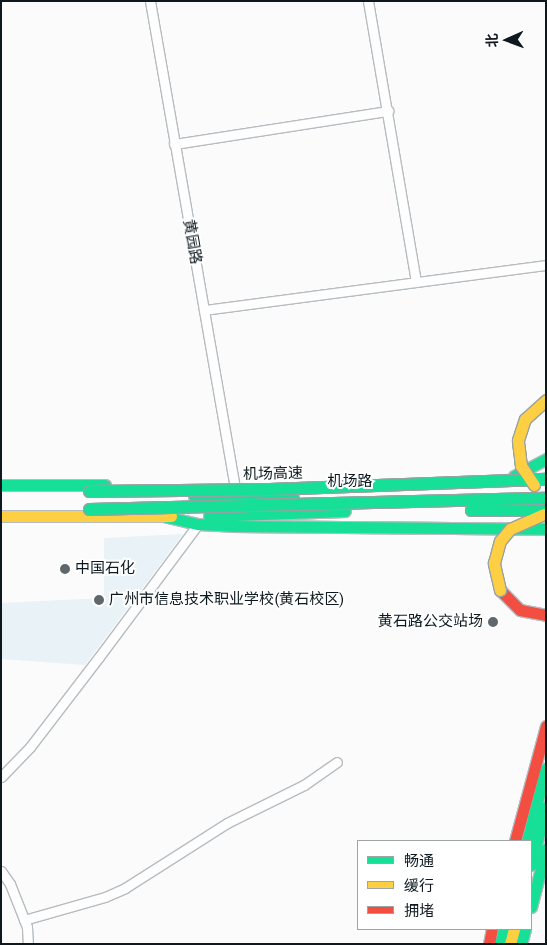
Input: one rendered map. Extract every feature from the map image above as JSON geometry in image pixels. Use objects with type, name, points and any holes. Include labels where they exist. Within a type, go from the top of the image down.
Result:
[{"type":"main road","points":[[546,400],[525,419],[518,452],[526,477],[546,491]]},
{"type":"main road","points":[[504,528],[516,508],[504,481],[546,459]]},
{"type":"main road","name":"机场路","points":[[1,485],[546,480]]},
{"type":"main road","name":"机场高速","points":[[1,491],[269,490],[546,480]]},
{"type":"main road","name":"机场路","points":[[156,485],[207,497],[546,497]]},
{"type":"main road","points":[[1,509],[263,507],[546,497]]},
{"type":"main road","name":"机场路","points":[[1,516],[163,516],[345,511],[546,512]]},
{"type":"main road","points":[[546,512],[510,529],[497,548],[494,562],[496,579],[508,600],[528,613],[546,615]]},
{"type":"main road","name":"机场路","points":[[163,516],[198,524],[546,529]]},
{"type":"main road","points":[[516,840],[546,726]]},
{"type":"main road","points":[[527,840],[546,768]]},
{"type":"main road","points":[[532,861],[546,807]]},
{"type":"main road","points":[[532,902],[546,849]]},
{"type":"main road","points":[[489,944],[492,930]]},
{"type":"main road","points":[[500,944],[504,930]]},
{"type":"main road","points":[[510,944],[514,930]]},
{"type":"main road","points":[[521,944],[525,930]]},
{"type":"street","name":"黄园路","points":[[150,1],[234,484]]},
{"type":"street","points":[[368,1],[416,282]]},
{"type":"street","points":[[174,144],[388,111]]},
{"type":"street","points":[[204,310],[546,265]]},
{"type":"street","points":[[1,777],[30,747],[94,665],[198,524]]},
{"type":"street","points":[[24,920],[106,897],[125,888],[228,823],[304,785],[337,762]]},
{"type":"street","points":[[1,871],[24,920],[28,944]]},
{"type":"shaded area","name":"广州市信息技术职业学校(黄石校区)","points":[[183,534],[85,665],[1,659],[1,603],[104,598],[104,538]]},
{"type":"traffic: fast","points":[[514,476],[546,459]]},
{"type":"traffic: fast","points":[[89,491],[269,489],[546,479]]},
{"type":"traffic: fast","points":[[1,485],[105,485]]},
{"type":"traffic: fast","points":[[194,496],[293,497]]},
{"type":"traffic: fast","points":[[89,509],[546,498]]},
{"type":"traffic: fast","points":[[471,510],[546,510]]},
{"type":"traffic: fast","points":[[209,516],[345,511]]},
{"type":"traffic: fast","points":[[163,516],[198,524],[232,526],[546,529]]},
{"type":"traffic: fast","points":[[527,840],[546,768]]},
{"type":"traffic: fast","points":[[532,861],[546,807]]},
{"type":"traffic: fast","points":[[532,903],[546,849]]},
{"type":"traffic: fast","points":[[500,944],[504,930]]},
{"type":"traffic: fast","points":[[521,944],[525,930]]},
{"type":"traffic: slow","points":[[534,485],[521,466],[518,440],[525,419],[546,400]]},
{"type":"traffic: slow","points":[[500,590],[494,563],[500,541],[510,529],[544,514]]},
{"type":"traffic: slow","points":[[1,516],[171,516]]},
{"type":"traffic: slow","points":[[510,944],[514,930]]},
{"type":"traffic: jam","points":[[500,590],[520,610],[546,615]]},
{"type":"traffic: jam","points":[[515,840],[546,726]]},
{"type":"traffic: jam","points":[[489,944],[492,930]]},
{"type":"place","name":"中国石化","points":[[65,569]]},
{"type":"place","name":"广州市信息技术职业学校(黄石校区)","points":[[99,600]]},
{"type":"place","name":"黄石路公交站场","points":[[493,622]]}]
